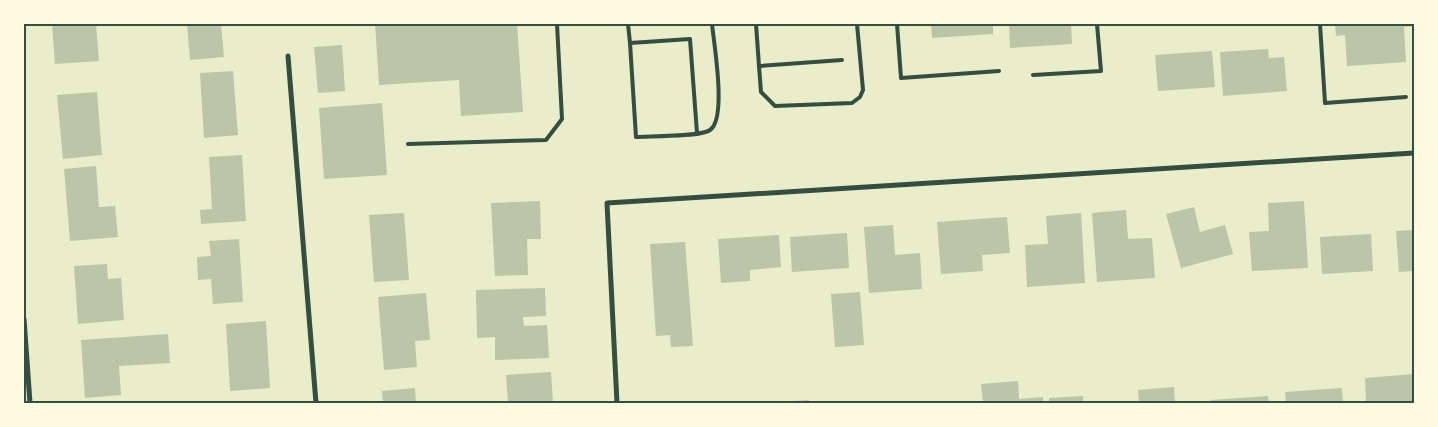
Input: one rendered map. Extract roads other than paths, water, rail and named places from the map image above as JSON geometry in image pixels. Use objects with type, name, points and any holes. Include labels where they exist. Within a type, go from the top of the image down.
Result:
[{"type":"street","points":[[288,56],[316,403]]},
{"type":"street","points":[[617,403],[607,203],[1414,153]]},
{"type":"street","points":[[24,319],[30,403]]},
{"type":"lane","points":[[408,144],[546,140],[562,120],[557,24]]},
{"type":"lane","points":[[628,24],[636,137],[708,132],[714,126],[719,104],[712,24]]},
{"type":"lane","points":[[756,24],[761,92],[775,106],[852,103],[860,97],[863,90],[857,24]]},
{"type":"lane","points":[[897,24],[901,78],[1000,71]]},
{"type":"lane","points":[[1033,76],[1101,71],[1098,24]]},
{"type":"lane","points":[[1320,24],[1325,103],[1406,98]]},
{"type":"lane","points":[[630,43],[690,39],[696,133]]},
{"type":"lane","points":[[759,66],[842,60]]}]
